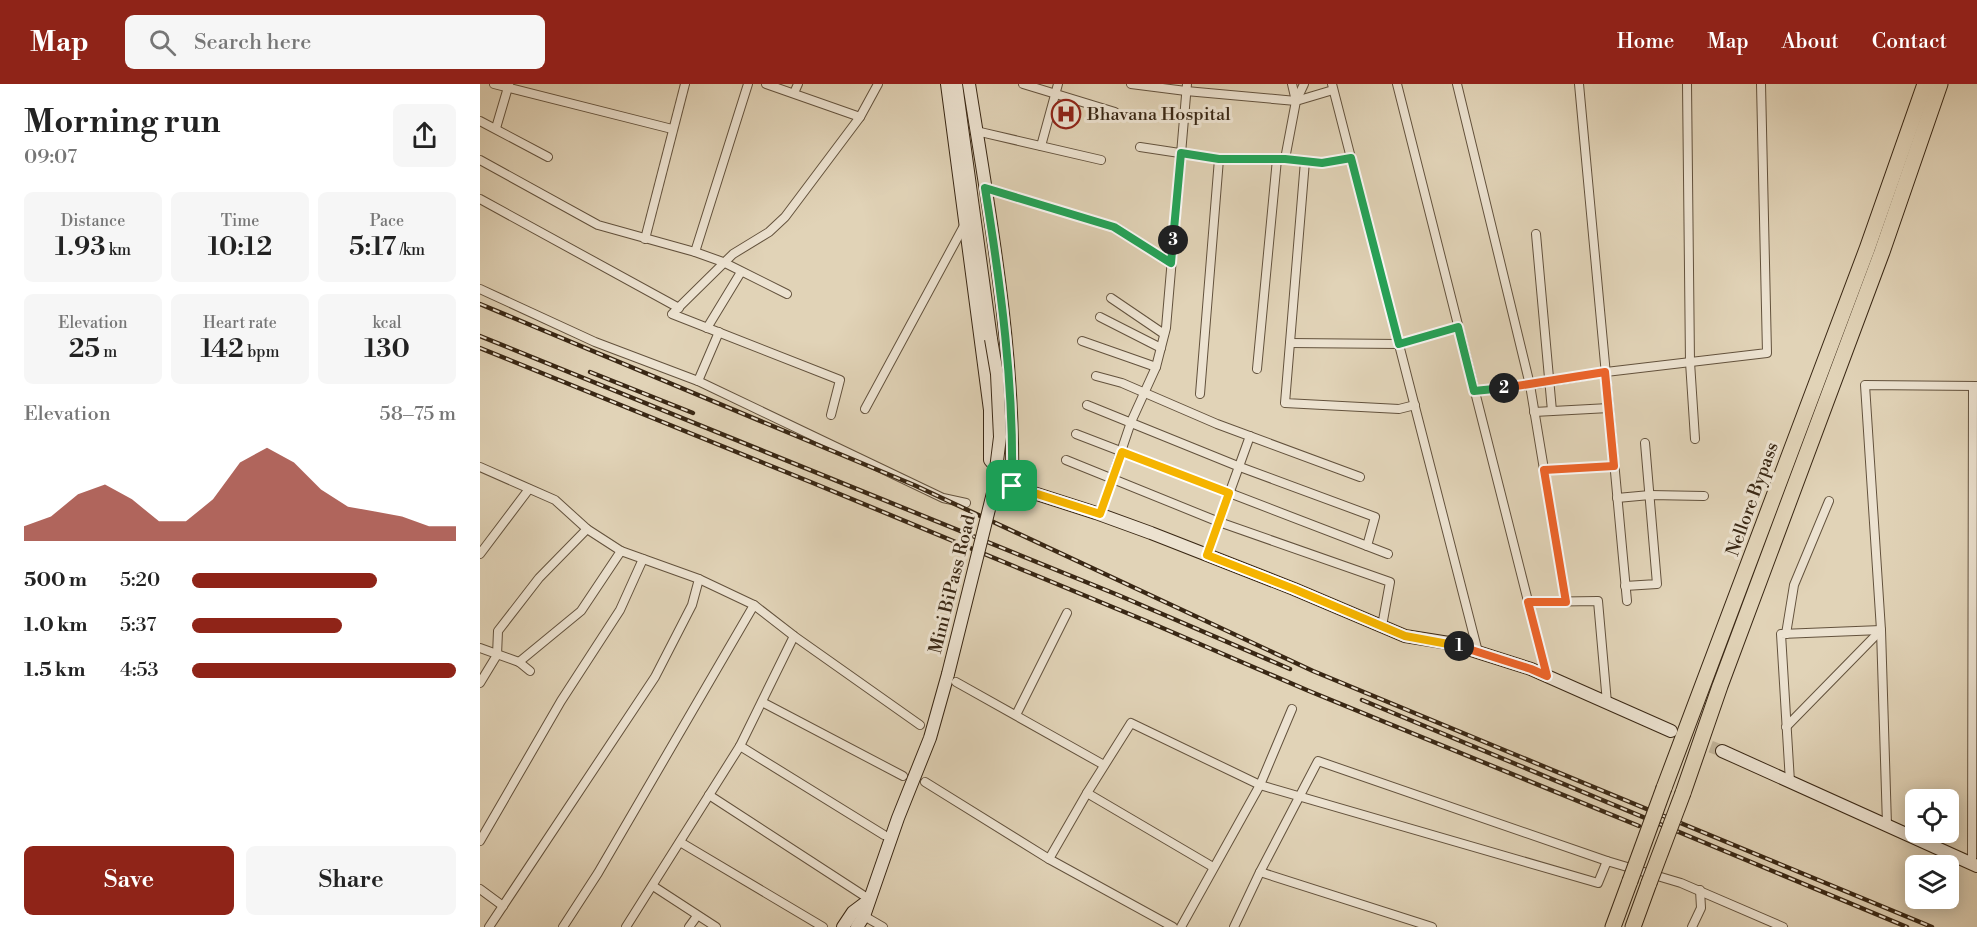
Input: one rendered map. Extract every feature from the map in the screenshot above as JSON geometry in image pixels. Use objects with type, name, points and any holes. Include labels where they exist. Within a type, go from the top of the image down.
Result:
[{"type":"highway","name":"Nellore Bypass","points":[[1613,927],[1867,249],[1925,84]]},
{"type":"highway","name":"Nellore Bypass","points":[[1633,927],[1724,675],[1882,252],[1940,84]]},
{"type":"street","points":[[494,84],[672,129]]},
{"type":"street","points":[[645,239],[685,84]]},
{"type":"street","points":[[695,252],[748,84]]},
{"type":"street","points":[[766,84],[796,88],[860,117]]},
{"type":"street","points":[[946,84],[990,410],[990,460],[1012,486],[1100,514],[1405,636],[1449,643],[1531,669],[1671,731]]},
{"type":"street","name":"Mini BiPass Road","points":[[843,927],[854,912],[869,899],[930,738],[993,493],[1000,437],[997,374],[956,84]]},
{"type":"street","points":[[969,84],[1007,345],[1013,429],[1012,486]]},
{"type":"street","points":[[1023,84],[1115,112]]},
{"type":"street","points":[[1041,146],[1058,84]]},
{"type":"street","points":[[1131,84],[1296,101],[1333,87],[1479,652]]},
{"type":"street","points":[[1292,84],[1296,101]]},
{"type":"street","points":[[1257,369],[1281,159],[1296,101],[1304,84]]},
{"type":"street","points":[[1397,84],[1547,676]]},
{"type":"street","points":[[1457,84],[1530,385],[1566,602]]},
{"type":"street","points":[[1579,84],[1626,601]]},
{"type":"street","points":[[1688,84],[1690,362],[1695,439]]},
{"type":"street","points":[[1474,391],[1530,385],[1605,372],[1767,353],[1761,84]]},
{"type":"street","points":[[831,415],[840,380],[672,314],[723,262],[786,218],[860,117],[877,85]]},
{"type":"street","points":[[496,128],[508,86]]},
{"type":"street","points":[[1100,514],[1131,422],[1156,367],[1161,348],[1187,88]]},
{"type":"street","points":[[480,121],[548,157]]},
{"type":"street","points":[[976,130],[1101,160]]},
{"type":"street","points":[[1140,147],[1219,159],[1281,159],[1322,163],[1351,158]]},
{"type":"street","points":[[1200,394],[1219,159]]},
{"type":"street","points":[[480,160],[598,225],[723,262],[787,294]]},
{"type":"street","points":[[1305,161],[1285,402],[1399,409],[1414,405]]},
{"type":"street","points":[[985,188],[1114,227],[1171,263]]},
{"type":"street","points":[[480,199],[679,308]]},
{"type":"street","points":[[865,409],[965,223]]},
{"type":"street","points":[[1536,234],[1552,411]]},
{"type":"street","points":[[707,328],[741,272]]},
{"type":"street","points":[[480,289],[595,342],[698,381],[943,498],[966,503]]},
{"type":"street","points":[[1111,298],[1164,333]]},
{"type":"street","points":[[1100,317],[1161,348]]},
{"type":"street","points":[[1290,342],[1399,344],[1458,327]]},
{"type":"street","points":[[698,381],[719,332]]},
{"type":"street","points":[[1082,341],[1156,367]]},
{"type":"street","points":[[1096,376],[1122,383],[1250,436],[1360,477]]},
{"type":"street","points":[[1722,751],[1975,865],[1975,386],[1865,385],[1881,630],[1887,825]]},
{"type":"street","points":[[1088,405],[1239,466],[1375,517],[1367,546]]},
{"type":"street","points":[[1534,412],[1609,408]]},
{"type":"street","points":[[1076,434],[1388,554]]},
{"type":"street","points":[[1207,555],[1250,436]]},
{"type":"street","points":[[1625,586],[1657,584],[1645,443]]},
{"type":"street","points":[[1066,460],[1219,522],[1390,582],[1382,626]]},
{"type":"street","points":[[1544,470],[1614,466]]},
{"type":"street","points":[[480,467],[555,500],[587,529],[621,551],[699,579],[754,605],[920,726]]},
{"type":"street","points":[[481,551],[529,489]]},
{"type":"street","points":[[1617,498],[1650,495],[1704,496]]},
{"type":"street","points":[[1786,634],[1794,585],[1829,501]]},
{"type":"street","points":[[480,683],[497,655],[498,631],[539,578],[587,529]]},
{"type":"street","points":[[519,662],[581,611],[621,551]]},
{"type":"street","points":[[480,841],[561,701],[620,610],[643,559]]},
{"type":"street","points":[[489,927],[655,677],[692,605],[699,579]]},
{"type":"street","points":[[1528,602],[1598,601],[1607,703]]},
{"type":"street","points":[[563,927],[598,873],[754,605]]},
{"type":"street","points":[[1016,715],[1067,613]]},
{"type":"street","points":[[1790,782],[1781,634],[1881,630]]},
{"type":"street","points":[[1786,727],[1881,630]]},
{"type":"street","points":[[626,927],[740,746],[794,636]]},
{"type":"street","points":[[480,648],[519,662],[531,671]]},
{"type":"street","points":[[956,682],[1104,765]]},
{"type":"street","points":[[762,702],[903,776]]},
{"type":"street","points":[[1181,927],[1260,785],[1293,709]]},
{"type":"street","points":[[1048,859],[1131,723],[1260,785],[1300,797],[1598,883],[1607,861]]},
{"type":"street","points":[[740,746],[884,835]]},
{"type":"street","points":[[1234,927],[1318,761],[1607,861],[1681,883],[1783,927]]},
{"type":"street","points":[[925,782],[1048,859],[1173,927]]},
{"type":"street","points":[[1087,793],[1214,867]]},
{"type":"street","points":[[709,795],[869,899],[864,916],[857,927]]},
{"type":"street","points":[[680,842],[823,927]]},
{"type":"street","points":[[1260,872],[1432,927]]},
{"type":"street","points":[[653,886],[716,927]]},
{"type":"street","points":[[480,889],[503,906]]},
{"type":"street","points":[[1692,927],[1701,908],[1700,891]]},
{"type":"street","points":[[689,927],[697,916]]},
{"type":"street","points":[[864,916],[883,927]]},
{"type":"tunnel","points":[[1677,734],[1722,751]]},
{"type":"railway","points":[[480,304],[914,485],[1313,671],[1932,927]]},
{"type":"railway","points":[[480,336],[1118,595],[1290,669]]},
{"type":"railway","points":[[480,348],[813,483],[1309,691],[1639,826]]},
{"type":"railway","points":[[590,372],[693,413]]},
{"type":"railway","points":[[1362,700],[1907,927]]},
{"type":"place","name":"Bhavana Hospital","points":[[1066,114]]},
{"type":"route","points":[[1181,153],[1219,159],[1285,159],[1322,163],[1351,158],[1399,344],[1458,327],[1474,391],[1530,385],[1605,372],[1614,466],[1544,470],[1566,602],[1528,602],[1547,676],[1449,643],[1405,636],[1207,555],[1229,493],[1122,452],[1100,514],[1012,486],[1013,429],[1007,345],[985,188],[1114,227],[1171,263],[1181,153]]}]
